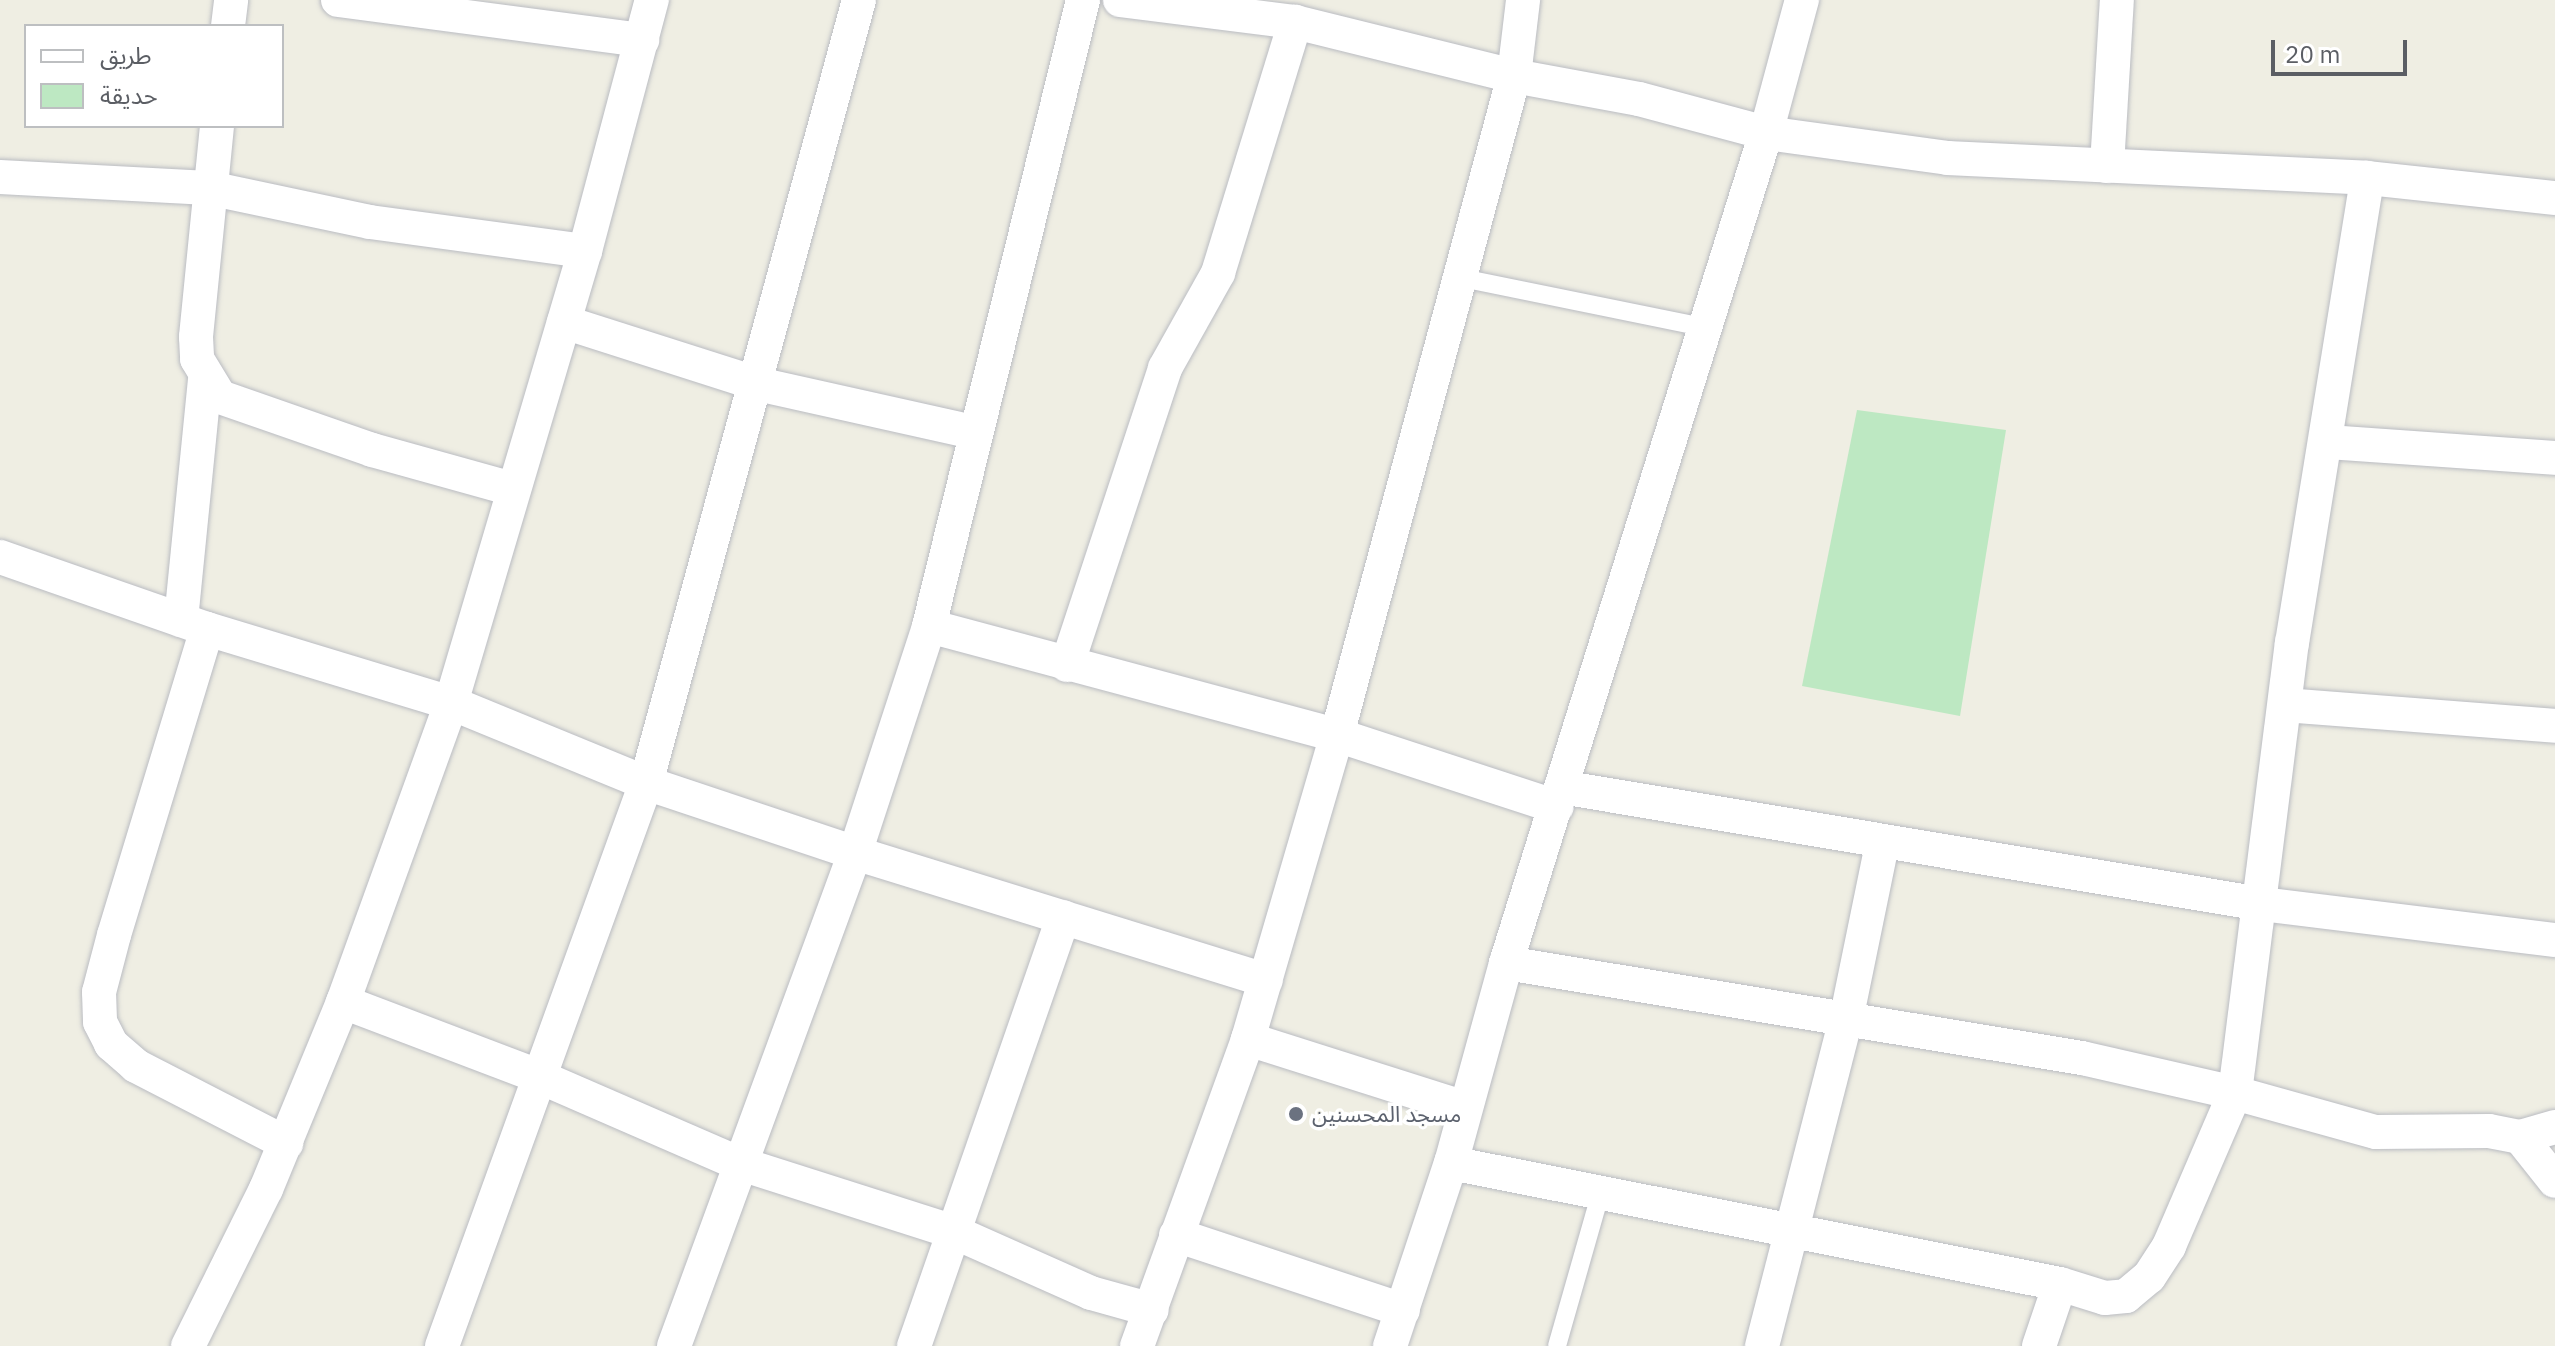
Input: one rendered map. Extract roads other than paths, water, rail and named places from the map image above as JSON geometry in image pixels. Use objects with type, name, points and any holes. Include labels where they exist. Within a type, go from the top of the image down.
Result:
[{"type":"street","points":[[228,24],[231,0]]},
{"type":"street","points":[[338,0],[642,40]]},
{"type":"street","points":[[188,1346],[286,1143],[343,1002],[451,703],[585,251],[652,0]]},
{"type":"street","points":[[442,1346],[646,783],[758,384],[859,0]]},
{"type":"street","points":[[674,1346],[738,1163],[855,853],[929,626],[973,432],[1083,0]]},
{"type":"street","points":[[1120,0],[1295,22],[1514,76],[1639,99],[1766,133],[1948,158],[2367,178],[2555,198]]},
{"type":"street","points":[[1137,1346],[1248,1039],[1337,735],[1514,76],[1523,0]]},
{"type":"street","points":[[1390,1346],[1451,1163],[1506,963],[1766,133],[1802,0]]},
{"type":"street","points":[[2107,166],[2117,0]]},
{"type":"street","points":[[1067,665],[1165,368],[1218,273],[1295,22]]},
{"type":"street","points":[[217,128],[196,337],[205,379],[194,625],[99,992],[100,1022],[111,1044],[136,1066],[286,1143]]},
{"type":"street","points":[[0,177],[209,188],[370,222],[585,251]]},
{"type":"street","points":[[1451,1163],[2060,1284],[2105,1298],[2126,1296],[2149,1277],[2169,1246],[2235,1093],[2285,705],[2367,178]]},
{"type":"street","points":[[564,322],[758,384],[973,432]]},
{"type":"street","points":[[205,379],[220,397],[271,417],[513,489]]},
{"type":"street","points":[[2327,442],[2555,458]]},
{"type":"street","points":[[0,557],[194,625],[451,703],[646,783],[855,853],[1266,980]]},
{"type":"street","points":[[929,626],[1559,797],[2261,904],[2555,940]]},
{"type":"street","points":[[2285,705],[2555,726]]},
{"type":"street","points":[[1762,1346],[1846,1020],[1882,844]]},
{"type":"street","points":[[914,1346],[1063,917]]},
{"type":"street","points":[[1506,963],[2082,1058],[2235,1093],[2376,1132],[2489,1131],[2520,1137],[2555,1127]]},
{"type":"street","points":[[343,1002],[540,1077],[738,1163],[954,1232],[1091,1293],[1152,1310]]},
{"type":"street","points":[[1248,1039],[1465,1108]]},
{"type":"street","points":[[2520,1137],[2555,1181]]},
{"type":"street","points":[[1176,1235],[1403,1310]]},
{"type":"street","points":[[2039,1346],[2060,1284]]},
{"type":"lane","points":[[1462,278],[1703,327]]},
{"type":"lane","points":[[1557,1346],[1600,1195]]},
{"type":"place","name":"مسجد المحسنين","points":[[1296,1114]]}]
